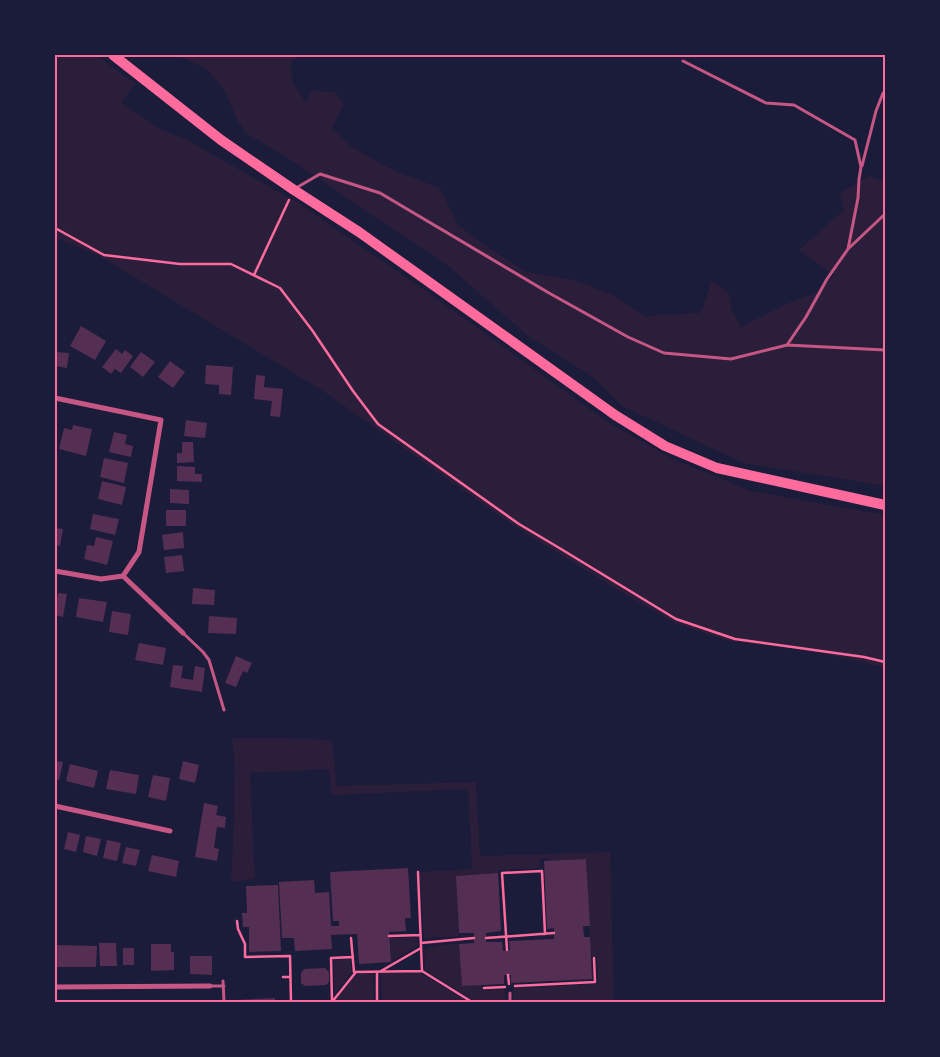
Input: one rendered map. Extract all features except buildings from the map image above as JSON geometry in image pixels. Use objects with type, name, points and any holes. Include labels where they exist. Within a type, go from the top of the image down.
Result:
[{"type":"main road","points":[[113,55],[221,140],[359,232],[615,415],[665,446],[717,468],[885,506]]},
{"type":"street","points":[[55,398],[161,420],[139,552],[123,576],[101,579],[55,571]]},
{"type":"street","points":[[123,576],[183,633]]},
{"type":"street","points":[[55,806],[170,831]]},
{"type":"street","points":[[55,987],[210,986]]},
{"type":"lane","points":[[683,61],[766,103],[794,105],[855,140],[861,167]]},
{"type":"lane","points":[[848,249],[858,198],[861,167],[876,111],[883,93]]},
{"type":"lane","points":[[294,190],[320,174],[380,193],[557,297],[628,337],[664,353],[732,359],[787,345],[885,350]]},
{"type":"lane","points":[[787,345],[827,279],[848,249],[885,214]]},
{"type":"lane","points":[[183,633],[203,652],[208,660],[224,710]]},
{"type":"lane","points":[[210,986],[224,983],[224,1002]]},
{"type":"lane","points":[[510,993],[510,1002]]},
{"type":"path","points":[[254,276],[294,190]]},
{"type":"path","points":[[55,228],[104,255],[180,264],[232,264],[280,288],[312,330],[353,392],[378,424],[519,524],[676,619],[735,639],[864,657],[885,662]]},
{"type":"path","points":[[507,950],[502,873],[542,871],[545,934]]},
{"type":"path","points":[[418,872],[422,971]]},
{"type":"path","points":[[237,921],[238,929],[245,944],[245,957],[290,956],[291,1002]]},
{"type":"path","points":[[486,938],[554,933]]},
{"type":"path","points":[[390,936],[420,935]]},
{"type":"path","points":[[352,938],[352,957],[354,972],[356,972]]},
{"type":"path","points":[[421,943],[474,938]]},
{"type":"path","points":[[378,972],[421,948]]},
{"type":"path","points":[[332,1002],[331,958],[352,957]]},
{"type":"path","points":[[484,988],[595,982],[594,958]]},
{"type":"path","points":[[356,972],[422,971],[472,1002]]},
{"type":"path","points":[[332,1002],[356,972]]},
{"type":"path","points":[[377,1002],[378,972]]},
{"type":"path","points":[[283,977],[290,977]]},
{"type":"shaded area","points":[[55,55],[96,55],[136,84],[121,102],[158,128],[187,140],[297,202],[446,305],[609,423],[675,460],[751,491],[885,515],[885,667],[805,650],[728,641],[675,623],[511,524],[320,389],[96,254],[55,238]]},
{"type":"shaded area","points":[[177,55],[297,55],[290,65],[293,84],[306,102],[312,91],[335,92],[344,104],[332,128],[350,146],[395,171],[440,188],[459,226],[490,249],[527,272],[574,280],[613,295],[645,316],[700,313],[711,280],[729,293],[732,311],[741,327],[791,302],[818,292],[834,275],[799,250],[844,210],[840,193],[869,176],[884,182],[885,486],[743,463],[622,406],[593,377],[528,336],[446,264],[297,164],[246,133],[237,120],[225,91],[208,70]]},
{"type":"shaded area","points":[[231,738],[332,740],[337,786],[476,782],[480,856],[610,852],[614,1002],[513,1002],[513,988],[598,984],[597,957],[591,956],[586,859],[551,861],[550,858],[540,858],[540,868],[499,870],[498,873],[456,876],[459,936],[424,938],[420,872],[472,869],[468,789],[331,795],[329,769],[250,773],[255,879],[231,882],[234,769]]},
{"type":"shaded area","points":[[390,938],[417,938],[418,946],[391,960]]},
{"type":"shaded area","points":[[459,944],[462,986],[482,985],[483,990],[505,989],[506,1002],[476,1002],[425,970],[424,950],[437,945]]},
{"type":"shaded area","points":[[351,959],[351,973],[335,993],[334,960]]},
{"type":"shaded area","points":[[419,972],[469,1002],[382,1002],[381,973]]},
{"type":"shaded area","points":[[373,973],[374,1002],[334,1002],[357,974]]}]
